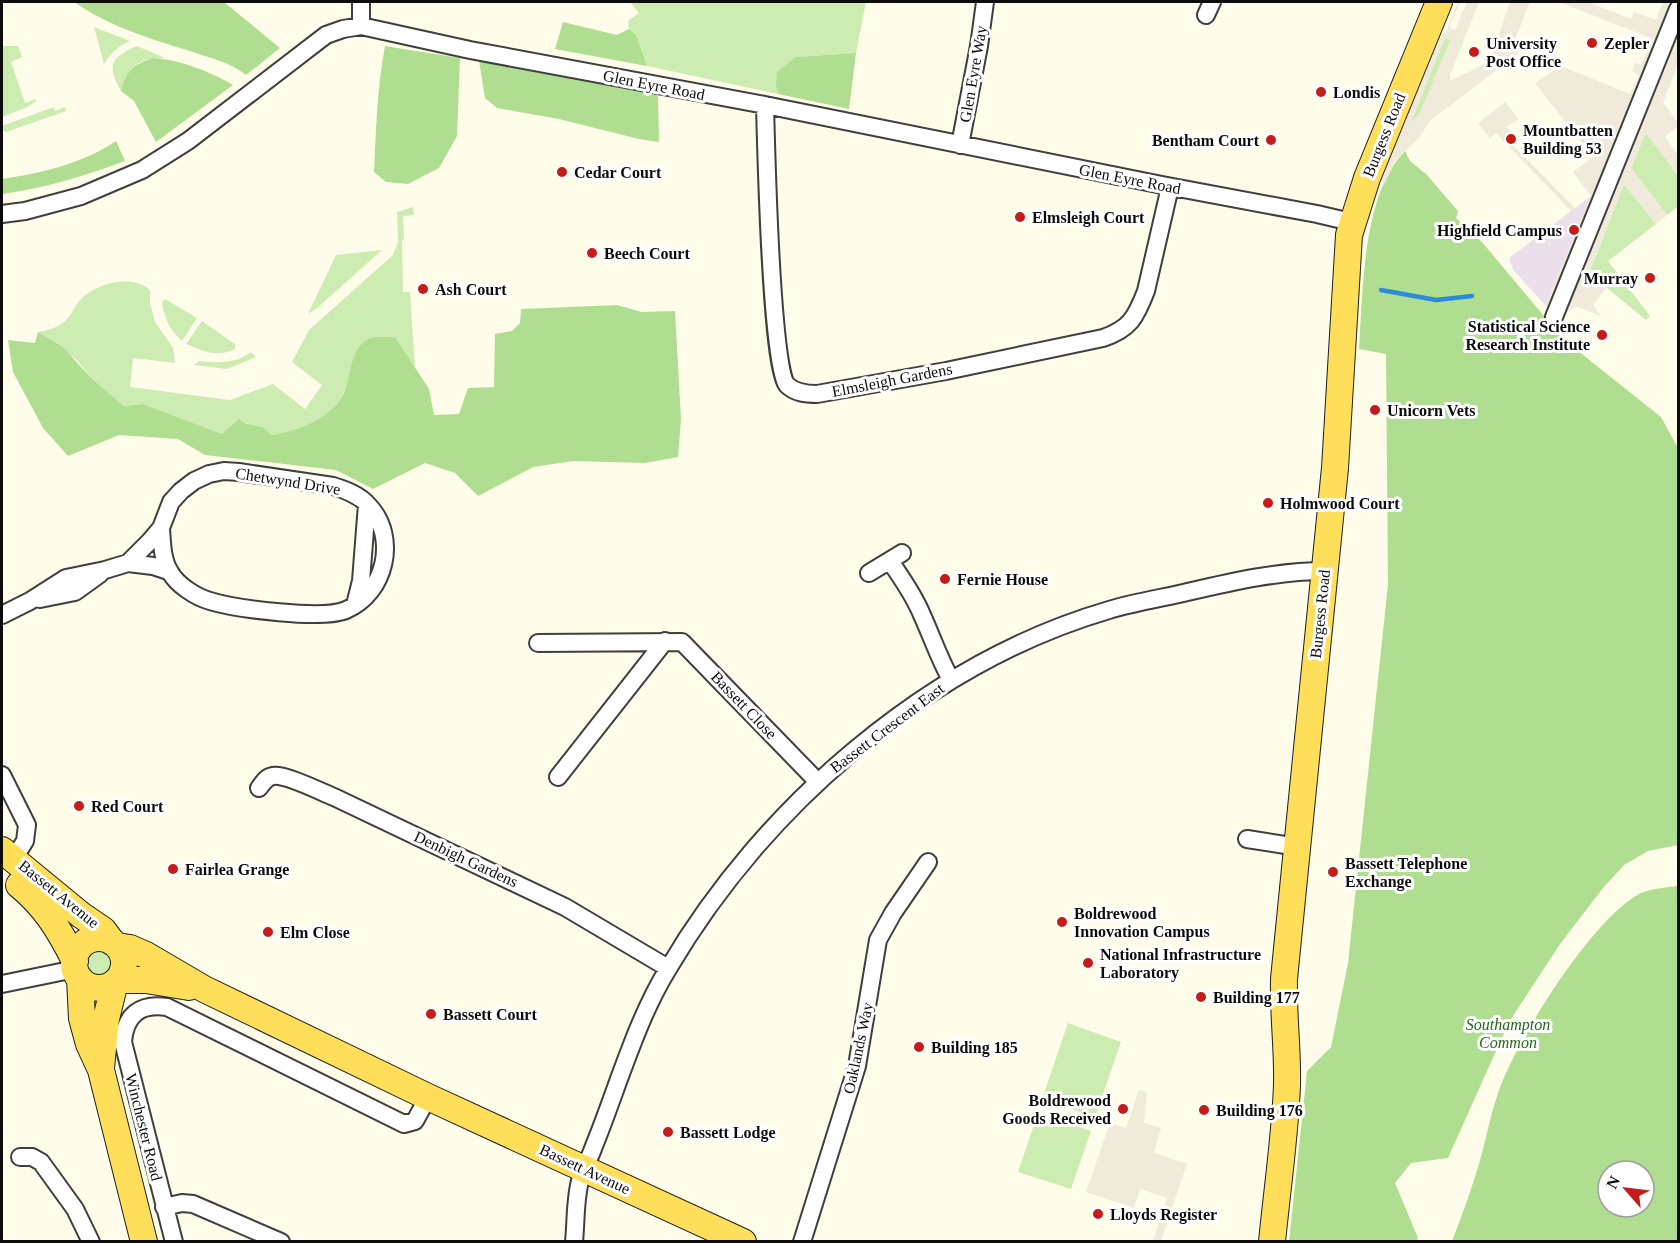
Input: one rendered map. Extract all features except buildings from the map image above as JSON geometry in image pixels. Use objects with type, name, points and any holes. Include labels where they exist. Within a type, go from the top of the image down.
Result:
[{"type":"main road","name":"Burgess Road","points":[[1272,1242],[1286,1108],[1284,979],[1339,409],[1347,248],[1351,222],[1367,178],[1439,2]]},
{"type":"main road","name":"Bassett Avenue","points":[[6,859],[103,930],[115,944],[130,948],[204,989],[428,1097],[743,1242]]},
{"type":"main road","name":"Bassett Avenue","points":[[6,859],[55,923],[77,970]]},
{"type":"main road","points":[[105,939],[115,944],[124,959],[124,966],[116,981],[101,988],[93,987],[77,970],[80,948],[92,940],[105,939]]},
{"type":"main road","name":"Winchester Road","points":[[77,970],[82,1018],[89,1044],[101,1070],[144,1242]]},
{"type":"main road","name":"Bassett Avenue","points":[[116,981],[146,980],[204,989]]},
{"type":"main road","name":"Winchester Road","points":[[101,1070],[106,1019],[116,981]]},
{"type":"street","points":[[361,2],[361,27]]},
{"type":"street","name":"Glen Eyre Way","points":[[960,145],[980,46],[986,2]]},
{"type":"street","points":[[1554,317],[1678,9]]},
{"type":"street","name":"Glen Eyre Road","points":[[2,214],[25,211],[81,196],[142,170],[188,141],[326,35],[343,29],[361,27],[1351,222]]},
{"type":"street","name":"Elmsleigh Gardens","points":[[765,105],[777,344],[783,378],[788,386],[801,393],[817,394],[946,371],[1118,333],[1131,323],[1140,308],[1170,187]]},
{"type":"street","name":"Chetwynd Drive","points":[[2,615],[30,601],[66,578],[128,563],[153,566],[168,571],[188,589],[210,602],[318,615],[331,614],[355,605],[361,581],[367,504],[345,490],[333,486],[224,471],[194,481],[181,490],[171,501],[161,528],[128,563]]},
{"type":"street","name":"Chetwynd Drive","points":[[161,528],[162,546],[168,571]]},
{"type":"street","points":[[869,573],[896,557],[922,614],[937,655],[951,680]]},
{"type":"street","name":"Bassett Crescent East","points":[[574,1242],[580,1182],[633,1041],[668,968],[691,931],[741,866],[817,782],[890,722],[951,680],[1021,644],[1065,625],[1110,610],[1233,581],[1325,571]]},
{"type":"street","name":"Bassett Close","points":[[538,643],[677,640],[687,645],[817,782]]},
{"type":"street","points":[[558,777],[665,641]]},
{"type":"street","points":[[2,775],[27,825],[25,841],[6,859]]},
{"type":"street","name":"Denbigh Gardens","points":[[259,788],[265,779],[274,776],[303,784],[334,797],[566,907],[668,968]]},
{"type":"street","points":[[1247,839],[1298,847]]},
{"type":"street","name":"Oaklands Way","points":[[802,1242],[857,1066],[878,940],[893,913],[928,862]]},
{"type":"street","points":[[2,984],[77,970]]},
{"type":"street","name":"Winchester Road","points":[[174,1242],[123,1042],[123,1031],[134,1014],[144,1008],[155,1005],[167,1007],[404,1124],[415,1120],[428,1097]]},
{"type":"street","points":[[20,1157],[32,1157],[41,1162],[75,1209],[91,1242]]},
{"type":"street","points":[[164,1207],[182,1203],[193,1204],[281,1242]]},
{"type":"shaded area","points":[[1458,2],[1460,2],[1449,28],[1455,30],[1466,4],[1463,2],[1479,2],[1450,75],[1450,81],[1490,59],[1510,2],[1530,2],[1514,42],[1519,53],[1430,121],[1419,138],[1396,160],[1385,183],[1379,180],[1437,39],[1447,30]],"holes":[[[1445,38],[1450,40],[1420,113],[1411,123]]]},
{"type":"shaded area","points":[[1559,2],[1588,2],[1631,19],[1634,12],[1656,20],[1663,2],[1678,6],[1678,65],[1663,102],[1678,123],[1678,126],[1665,137],[1678,155],[1678,176],[1646,133],[1631,168],[1667,215],[1656,224],[1624,184],[1591,268],[1595,278],[1606,288],[1593,305],[1601,316],[1578,307],[1566,313],[1561,323],[1545,305],[1591,196],[1573,172],[1593,157],[1535,83],[1561,66],[1630,94],[1639,75],[1632,71],[1635,63],[1641,65],[1653,39]]},
{"type":"shaded area","points":[[1505,102],[1519,119],[1506,127],[1514,135],[1508,140],[1575,208],[1571,211],[1496,133],[1490,138],[1478,123]]},
{"type":"shaded area","points":[[1591,196],[1545,305],[1513,270],[1509,258]]},
{"type":"shaded area","points":[[1139,1090],[1147,1092],[1144,1123],[1161,1128],[1154,1153],[1187,1164],[1161,1241],[1153,1241],[1167,1198],[1140,1189],[1134,1208],[1086,1192],[1110,1123],[1126,1128]]},
{"type":"green space","points":[[74,2],[224,2],[280,48],[246,75],[220,61],[115,25]]},
{"type":"green space","points":[[630,2],[866,2],[856,53],[796,57],[776,87],[778,94],[647,66],[636,36],[629,29],[628,21],[639,13]]},
{"type":"green space","points":[[563,22],[617,35],[629,29],[636,35],[647,66],[555,49]]},
{"type":"green space","points":[[94,27],[130,41],[115,50],[104,64]]},
{"type":"green space","points":[[1445,37],[1451,40],[1420,113],[1409,125]]},
{"type":"green space","points":[[2,46],[18,46],[22,57],[11,62],[25,103],[36,99],[36,101],[28,107],[2,117]]},
{"type":"green space","points":[[137,46],[165,58],[141,61],[127,75],[121,91],[114,75],[114,63],[121,54]]},
{"type":"green space","points":[[385,46],[460,58],[457,136],[439,168],[408,184],[386,182],[374,172],[376,125]]},
{"type":"green space","points":[[856,53],[849,109],[778,94],[777,72],[796,57]]},
{"type":"green space","points":[[153,58],[194,67],[233,85],[156,142],[134,101],[121,91],[131,69]]},
{"type":"green space","points":[[479,61],[658,94],[659,142],[559,119],[497,108],[485,98]]},
{"type":"green space","points":[[54,107],[55,111],[65,107],[66,111],[6,132],[2,130],[2,126]]},
{"type":"green space","points":[[1646,132],[1678,176],[1678,207],[1667,215],[1631,168]]},
{"type":"green space","points":[[116,141],[125,161],[64,181],[2,194],[2,179],[75,162]]},
{"type":"green space","name":"Southampton Common","points":[[1405,151],[1410,161],[1426,174],[1458,211],[1456,218],[1482,242],[1563,339],[1661,417],[1678,448],[1678,845],[1648,851],[1624,865],[1603,888],[1560,944],[1509,1022],[1448,1158],[1411,1163],[1395,1183],[1418,1238],[1417,1241],[1289,1242],[1307,1071],[1331,1047],[1348,963],[1388,584],[1386,354],[1359,349],[1362,300],[1367,245],[1380,192],[1391,170]]},
{"type":"green space","points":[[1624,184],[1656,224],[1608,261],[1650,316],[1646,320],[1595,278],[1591,268]]},
{"type":"green space","points":[[413,207],[414,215],[403,216],[404,239],[402,240],[403,292],[410,292],[415,368],[395,337],[361,346],[345,390],[333,409],[315,422],[294,430],[272,435],[259,427],[248,425],[222,434],[143,404],[124,406],[90,377],[77,360],[38,332],[52,329],[67,320],[79,301],[88,293],[115,282],[134,282],[150,290],[150,303],[155,322],[173,348],[175,363],[133,358],[130,387],[230,400],[273,384],[305,409],[322,385],[292,362],[309,330],[393,255],[398,242],[397,212]]},
{"type":"green space","points":[[382,250],[316,309],[308,314],[336,255]]},
{"type":"green space","points":[[165,299],[197,318],[182,341],[174,333],[166,318],[162,302]]},
{"type":"green space","points":[[617,305],[642,312],[675,311],[681,419],[678,457],[645,463],[573,461],[533,467],[478,496],[455,473],[425,463],[373,489],[336,470],[205,455],[178,439],[119,435],[68,456],[43,428],[13,372],[8,340],[35,343],[38,332],[64,348],[90,377],[124,406],[143,404],[222,434],[239,419],[246,424],[262,427],[272,435],[303,427],[330,411],[343,395],[359,347],[371,338],[395,337],[429,389],[434,415],[459,414],[468,388],[494,387],[495,334],[512,331],[520,323],[521,309]]},
{"type":"green space","points":[[202,321],[235,344],[235,349],[216,353],[186,344]]},
{"type":"green space","points":[[251,352],[256,357],[227,369],[194,365],[199,361],[233,361]]},
{"type":"green space","points":[[1678,886],[1678,1241],[1452,1241],[1479,1164],[1498,1093],[1520,1044],[1537,1014],[1599,929],[1620,908],[1639,894],[1658,888]]},
{"type":"green space","points":[[99,950],[108,954],[112,963],[108,972],[99,976],[90,972],[86,963],[90,954]]},
{"type":"green space","points":[[1068,1023],[1121,1042],[1095,1117],[1042,1099]]},
{"type":"green space","points":[[1038,1113],[1091,1131],[1071,1189],[1018,1172]]},
{"type":"waterway","points":[[1381,290],[1436,300],[1472,296]]},
{"type":"place","name":"Zepler","points":[[1592,43]]},
{"type":"place","name":"University Post Office","points":[[1474,52]]},
{"type":"place","name":"Londis","points":[[1321,92]]},
{"type":"place","name":"Mountbatten Building 53","points":[[1511,139]]},
{"type":"place","name":"Bentham Court","points":[[1271,140]]},
{"type":"place","name":"Cedar Court","points":[[562,172]]},
{"type":"place","name":"Elmsleigh Court","points":[[1020,217]]},
{"type":"place","name":"Highfield Campus","points":[[1574,230]]},
{"type":"place","name":"Beech Court","points":[[592,253]]},
{"type":"place","name":"Murray","points":[[1650,278]]},
{"type":"place","name":"Ash Court","points":[[423,289]]},
{"type":"place","name":"Statistical Science Research Institute","points":[[1602,335]]},
{"type":"place","name":"Unicorn Vets","points":[[1375,410]]},
{"type":"place","name":"Holmwood Court","points":[[1268,503]]},
{"type":"place","name":"Fernie House","points":[[945,579]]},
{"type":"place","name":"Red Court","points":[[79,806]]},
{"type":"place","name":"Fairlea Grange","points":[[173,869]]},
{"type":"place","name":"Bassett Telephone Exchange","points":[[1333,872]]},
{"type":"place","name":"Boldrewood Innovation Campus","points":[[1062,922]]},
{"type":"place","name":"Elm Close","points":[[268,932]]},
{"type":"place","name":"National Infrastructure Laboratory","points":[[1088,963]]},
{"type":"place","name":"Building 177","points":[[1201,997]]},
{"type":"place","name":"Bassett Court","points":[[431,1014]]},
{"type":"place","name":"Building 185","points":[[919,1047]]},
{"type":"place","name":"Boldrewood Goods Received","points":[[1123,1109]]},
{"type":"place","name":"Building 176","points":[[1204,1110]]},
{"type":"place","name":"Bassett Lodge","points":[[668,1132]]},
{"type":"place","name":"Lloyds Register","points":[[1098,1214]]}]
